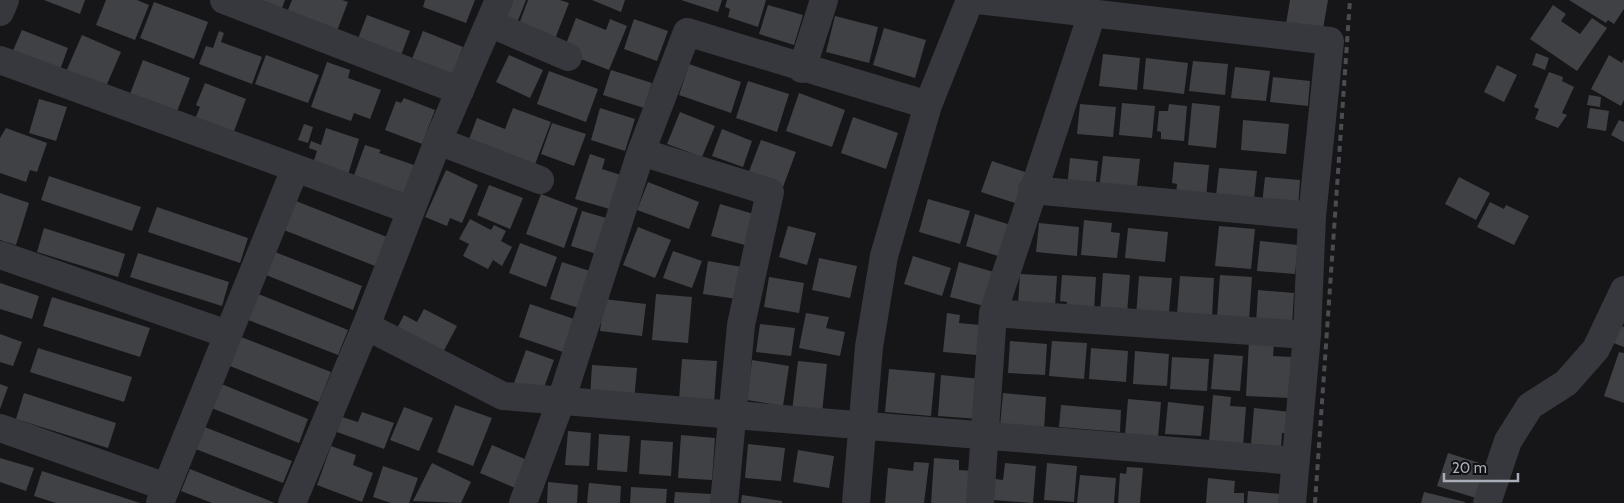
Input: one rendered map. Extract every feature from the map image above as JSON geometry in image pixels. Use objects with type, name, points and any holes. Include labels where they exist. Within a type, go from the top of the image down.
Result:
[{"type":"street","points":[[0,12],[5,0]]},
{"type":"street","points":[[224,0],[460,91]]},
{"type":"street","points":[[802,69],[824,0]]},
{"type":"street","points":[[856,503],[869,347],[884,256],[928,105],[970,0]]},
{"type":"street","points":[[978,0],[1330,41],[1312,216],[1307,334],[1292,503]]},
{"type":"street","points":[[292,503],[366,326],[438,141],[494,11],[568,57]]},
{"type":"street","points":[[980,503],[993,313],[1032,190],[1092,14]]},
{"type":"street","points":[[523,503],[561,401],[641,152],[687,32],[802,69],[928,105]]},
{"type":"street","points":[[0,60],[410,210]]},
{"type":"street","points":[[438,141],[540,180]]},
{"type":"street","points":[[641,152],[770,192],[741,325],[724,503]]},
{"type":"street","points":[[0,428],[163,495],[295,169]]},
{"type":"street","points":[[1032,190],[1312,216]]},
{"type":"street","points":[[0,255],[227,334]]},
{"type":"street","points":[[1487,503],[1508,441],[1530,406],[1566,383],[1596,349],[1624,290]]},
{"type":"street","points":[[993,313],[1307,334]]},
{"type":"street","points":[[366,326],[503,396],[1296,461]]},
{"type":"building","points":[[44,0],[85,0],[80,14]]},
{"type":"building","points":[[106,0],[137,0],[149,5],[135,40],[96,25]]},
{"type":"building","points":[[244,0],[285,0],[279,16]]},
{"type":"building","points":[[292,0],[342,0],[348,2],[335,36],[285,17]]},
{"type":"building","points":[[425,0],[475,0],[466,23],[423,7]]},
{"type":"building","points":[[513,0],[526,0],[517,23],[506,19]]},
{"type":"building","points":[[528,0],[560,0],[569,3],[555,39],[519,24]]},
{"type":"building","points":[[592,0],[625,0],[621,12]]},
{"type":"building","points":[[681,0],[722,0],[718,12]]},
{"type":"building","points":[[727,0],[766,0],[758,27],[728,17],[730,9],[725,7]]},
{"type":"building","points":[[1290,0],[1328,0],[1323,29],[1286,24]]},
{"type":"building","points":[[1569,0],[1624,0],[1624,9],[1614,24],[1608,20],[1606,23]]},
{"type":"building","points":[[154,2],[208,22],[194,59],[140,38]]},
{"type":"building","points":[[768,5],[803,15],[794,45],[759,34]]},
{"type":"building","points":[[1553,5],[1566,14],[1561,21],[1580,34],[1592,18],[1607,28],[1577,71],[1530,39]]},
{"type":"building","points":[[367,15],[410,31],[399,61],[356,44]]},
{"type":"building","points":[[835,16],[878,27],[869,63],[826,52]]},
{"type":"building","points":[[576,18],[606,30],[610,19],[627,26],[609,70],[563,52]]},
{"type":"building","points":[[634,19],[668,31],[657,61],[624,49]]},
{"type":"building","points":[[884,28],[926,40],[915,78],[873,65]]},
{"type":"building","points":[[22,30],[68,48],[58,75],[11,55]]},
{"type":"building","points":[[219,31],[224,33],[221,42],[262,57],[252,84],[199,64],[206,46],[213,48]]},
{"type":"building","points":[[423,31],[463,47],[451,79],[410,64]]},
{"type":"building","points":[[82,35],[121,52],[104,91],[65,74]]},
{"type":"building","points":[[1536,53],[1549,58],[1545,70],[1532,65]]},
{"type":"building","points":[[1103,54],[1140,58],[1137,90],[1099,86]]},
{"type":"building","points":[[266,55],[319,75],[308,103],[255,84]]},
{"type":"building","points":[[509,55],[543,70],[530,98],[496,82]]},
{"type":"building","points":[[1609,55],[1622,63],[1624,59],[1624,100],[1621,106],[1591,89]]},
{"type":"building","points":[[1146,58],[1188,63],[1184,94],[1143,89]]},
{"type":"building","points":[[143,60],[190,78],[176,114],[130,94]]},
{"type":"building","points":[[1193,61],[1228,64],[1225,95],[1189,91]]},
{"type":"building","points":[[327,62],[350,70],[348,78],[381,90],[370,119],[354,113],[351,121],[311,107]]},
{"type":"building","points":[[689,64],[741,82],[731,113],[679,95]]},
{"type":"building","points":[[1497,65],[1517,75],[1504,102],[1484,92]]},
{"type":"building","points":[[1235,67],[1270,71],[1266,101],[1231,98]]},
{"type":"building","points":[[611,70],[652,83],[644,108],[603,95]]},
{"type":"building","points":[[549,71],[598,89],[586,122],[537,104]]},
{"type":"building","points":[[1549,72],[1563,77],[1562,81],[1574,87],[1562,113],[1567,115],[1558,128],[1535,119],[1539,109],[1534,107]]},
{"type":"building","points":[[1273,77],[1310,81],[1308,106],[1270,102]]},
{"type":"building","points":[[748,81],[789,94],[777,132],[736,118]]},
{"type":"building","points":[[205,83],[246,99],[233,134],[195,119],[200,107],[196,105]]},
{"type":"building","points":[[799,93],[845,110],[832,147],[786,131]]},
{"type":"building","points":[[1589,95],[1601,97],[1600,107],[1587,105]]},
{"type":"building","points":[[404,98],[435,110],[422,144],[385,130],[396,101],[401,103]]},
{"type":"building","points":[[39,99],[67,107],[56,141],[29,133]]},
{"type":"building","points":[[1122,103],[1155,106],[1152,138],[1119,135]]},
{"type":"building","points":[[1192,103],[1220,106],[1216,148],[1188,145]]},
{"type":"building","points":[[1080,104],[1116,107],[1113,137],[1077,134]]},
{"type":"building","points":[[1169,104],[1187,106],[1184,141],[1161,139],[1161,132],[1157,131],[1159,111],[1168,111]]},
{"type":"building","points":[[513,108],[551,122],[534,167],[468,142],[477,118],[505,129]]},
{"type":"building","points":[[600,108],[635,119],[625,151],[591,140]]},
{"type":"building","points":[[1590,108],[1609,111],[1606,131],[1587,128]]},
{"type":"building","points":[[680,112],[715,126],[702,157],[667,144]]},
{"type":"building","points":[[853,117],[898,133],[886,169],[841,153]]},
{"type":"building","points":[[1243,120],[1289,124],[1286,154],[1241,150]]},
{"type":"building","points":[[1619,120],[1624,122],[1624,142],[1611,135]]},
{"type":"building","points":[[552,123],[586,134],[574,166],[541,154]]},
{"type":"building","points":[[304,124],[313,127],[308,143],[298,140]]},
{"type":"building","points":[[6,128],[47,143],[37,172],[30,170],[26,182],[0,173],[0,138]]},
{"type":"building","points":[[326,128],[359,139],[347,178],[312,166],[317,151],[309,148],[311,141],[321,145]]},
{"type":"building","points":[[722,129],[752,141],[743,167],[712,156]]},
{"type":"building","points":[[761,140],[796,152],[783,187],[748,174]]},
{"type":"building","points":[[365,145],[381,150],[379,153],[414,165],[405,193],[398,191],[396,196],[352,181]]},
{"type":"building","points":[[590,154],[605,159],[602,169],[624,176],[613,210],[575,199]]},
{"type":"building","points":[[1103,156],[1140,159],[1137,186],[1099,189]]},
{"type":"building","points":[[1070,158],[1098,161],[1095,191],[1067,188]]},
{"type":"building","points":[[992,161],[1028,173],[1018,204],[981,192]]},
{"type":"building","points":[[1174,162],[1209,165],[1206,198],[1176,195],[1177,184],[1172,183]]},
{"type":"building","points":[[1219,168],[1257,171],[1254,199],[1216,196]]},
{"type":"building","points":[[446,170],[478,185],[462,223],[450,218],[447,226],[425,217]]},
{"type":"building","points":[[49,176],[141,207],[132,231],[41,200]]},
{"type":"building","points":[[1265,177],[1300,180],[1298,208],[1262,204]]},
{"type":"building","points":[[1459,177],[1490,193],[1476,220],[1445,204]]},
{"type":"building","points":[[648,182],[699,202],[689,229],[637,210]]},
{"type":"building","points":[[489,185],[523,198],[510,229],[477,215]]},
{"type":"building","points":[[0,193],[29,203],[16,245],[0,240]]},
{"type":"building","points":[[541,194],[578,208],[564,248],[526,234]]},
{"type":"building","points":[[928,199],[970,211],[960,244],[919,232]]},
{"type":"building","points":[[296,201],[387,237],[375,266],[284,230]]},
{"type":"building","points":[[1490,202],[1504,209],[1506,205],[1529,216],[1514,245],[1477,227]]},
{"type":"building","points":[[720,204],[757,215],[749,246],[711,236]]},
{"type":"building","points":[[157,207],[248,238],[240,263],[148,232]]},
{"type":"building","points":[[582,211],[610,219],[600,255],[571,246]]},
{"type":"building","points":[[975,214],[1011,225],[1001,257],[966,246]]},
{"type":"building","points":[[470,219],[491,230],[494,225],[506,231],[501,241],[512,247],[502,266],[493,260],[488,269],[463,256],[469,244],[459,239]]},
{"type":"building","points":[[1084,220],[1112,223],[1111,232],[1120,233],[1117,258],[1081,255]]},
{"type":"building","points":[[1039,223],[1079,227],[1077,256],[1036,252]]},
{"type":"building","points":[[788,226],[816,233],[807,265],[779,257]]},
{"type":"building","points":[[1219,226],[1255,229],[1251,269],[1215,266]]},
{"type":"building","points":[[638,227],[671,240],[655,278],[623,265]]},
{"type":"building","points":[[44,228],[125,254],[118,277],[37,252]]},
{"type":"building","points":[[1128,228],[1168,232],[1165,262],[1125,258]]},
{"type":"building","points":[[1260,241],[1298,245],[1295,274],[1257,271]]},
{"type":"building","points":[[520,243],[557,257],[546,287],[509,273]]},
{"type":"building","points":[[673,251],[702,261],[692,288],[663,278]]},
{"type":"building","points":[[275,252],[362,286],[353,310],[266,275]]},
{"type":"building","points":[[138,253],[229,282],[222,306],[130,277]]},
{"type":"building","points":[[913,256],[951,268],[942,296],[904,284]]},
{"type":"building","points":[[819,258],[857,266],[850,298],[812,290]]},
{"type":"building","points":[[708,261],[742,267],[737,299],[703,294]]},
{"type":"building","points":[[562,262],[593,272],[582,309],[550,299]]},
{"type":"building","points":[[959,262],[994,272],[984,306],[950,297]]},
{"type":"building","points":[[1103,273],[1130,275],[1127,314],[1100,312]]},
{"type":"building","points":[[1020,274],[1057,276],[1055,306],[1018,304]]},
{"type":"building","points":[[1062,275],[1096,277],[1094,311],[1066,309],[1067,302],[1060,301]]},
{"type":"building","points":[[1220,275],[1252,277],[1249,320],[1217,318]]},
{"type":"building","points":[[1139,276],[1172,278],[1169,312],[1136,317]]},
{"type":"building","points":[[1180,276],[1214,278],[1212,317],[1177,314]]},
{"type":"building","points":[[769,277],[804,283],[799,313],[764,307]]},
{"type":"building","points":[[0,283],[39,296],[32,319],[0,309]]},
{"type":"building","points":[[1258,290],[1294,293],[1292,326],[1256,324]]},
{"type":"building","points":[[256,293],[348,330],[338,355],[246,319]]},
{"type":"building","points":[[656,294],[692,297],[688,343],[652,340]]},
{"type":"building","points":[[52,297],[150,328],[140,357],[43,326]]},
{"type":"building","points":[[604,299],[646,304],[642,336],[600,331]]},
{"type":"building","points":[[530,304],[574,319],[563,352],[519,337]]},
{"type":"building","points":[[424,309],[457,326],[440,358],[394,334],[404,315],[417,322]]},
{"type":"building","points":[[806,313],[829,317],[826,328],[845,332],[840,356],[799,348]]},
{"type":"building","points":[[947,313],[960,315],[959,323],[980,325],[977,355],[943,352]]},
{"type":"building","points":[[760,324],[795,328],[791,356],[756,352]]},
{"type":"building","points":[[1617,325],[1624,327],[1624,347],[1611,342]]},
{"type":"building","points":[[0,334],[22,342],[13,366],[0,362]]},
{"type":"building","points":[[241,337],[331,372],[319,402],[230,366]]},
{"type":"building","points":[[1010,341],[1047,344],[1045,375],[1008,373]]},
{"type":"building","points":[[1052,341],[1087,343],[1084,379],[1049,376]]},
{"type":"building","points":[[1249,341],[1274,342],[1273,356],[1292,357],[1289,398],[1246,396]]},
{"type":"building","points":[[38,348],[132,377],[124,402],[30,372]]},
{"type":"building","points":[[1091,348],[1128,351],[1126,382],[1089,379]]},
{"type":"building","points":[[526,350],[554,360],[542,393],[514,383]]},
{"type":"building","points":[[1135,351],[1169,354],[1167,386],[1133,384]]},
{"type":"building","points":[[1619,352],[1624,353],[1624,403],[1604,396]]},
{"type":"building","points":[[1214,354],[1243,356],[1240,391],[1211,389]]},
{"type":"building","points":[[1172,357],[1209,359],[1207,391],[1170,389]]},
{"type":"building","points":[[682,359],[717,361],[714,403],[679,400]]},
{"type":"building","points":[[752,360],[789,366],[783,406],[747,400]]},
{"type":"building","points":[[798,361],[827,364],[822,414],[792,411]]},
{"type":"building","points":[[592,365],[637,368],[634,401],[590,398]]},
{"type":"building","points":[[889,369],[935,373],[931,416],[885,412]]},
{"type":"building","points":[[941,375],[981,379],[978,419],[938,416]]},
{"type":"building","points":[[219,383],[308,419],[299,443],[209,407]]},
{"type":"building","points":[[0,384],[8,387],[0,409]]},
{"type":"building","points":[[24,393],[116,423],[108,448],[16,419]]},
{"type":"building","points":[[1003,393],[1046,397],[1044,430],[1000,426]]},
{"type":"building","points":[[1213,395],[1231,397],[1230,406],[1246,407],[1243,445],[1209,442]]},
{"type":"building","points":[[1128,399],[1161,402],[1158,438],[1125,435]]},
{"type":"building","points":[[1168,402],[1204,406],[1201,436],[1165,434]]},
{"type":"building","points":[[455,405],[492,418],[473,466],[437,452]]},
{"type":"building","points":[[1061,405],[1121,410],[1120,432],[1059,427]]},
{"type":"building","points":[[404,407],[433,418],[419,451],[390,440]]},
{"type":"building","points":[[1254,408],[1291,412],[1289,433],[1282,433],[1281,447],[1251,444]]},
{"type":"building","points":[[362,412],[394,423],[384,449],[337,432],[342,417],[358,422]]},
{"type":"building","points":[[202,426],[292,461],[283,483],[193,448]]},
{"type":"building","points":[[568,431],[591,433],[589,466],[565,465]]},
{"type":"building","points":[[599,434],[630,436],[627,472],[597,470]]},
{"type":"building","points":[[681,435],[715,438],[712,480],[678,478]]},
{"type":"building","points":[[641,440],[673,442],[671,476],[639,474]]},
{"type":"building","points":[[748,444],[785,448],[781,481],[745,478]]},
{"type":"building","points":[[492,445],[527,460],[515,488],[480,473]]},
{"type":"building","points":[[331,446],[356,455],[353,465],[373,473],[362,502],[317,485]]},
{"type":"building","points":[[798,450],[834,456],[829,488],[793,482]]},
{"type":"building","points":[[1448,453],[1486,465],[1476,498],[1437,486]]},
{"type":"building","points":[[0,458],[34,468],[26,491],[0,482]]},
{"type":"building","points":[[934,458],[959,460],[959,470],[975,471],[973,503],[931,503]]},
{"type":"building","points":[[914,462],[929,463],[924,503],[885,503],[888,468],[913,471]]},
{"type":"building","points":[[432,463],[471,482],[461,503],[413,501]]},
{"type":"building","points":[[1005,463],[1036,466],[1033,503],[993,500],[995,479],[1003,480]]},
{"type":"building","points":[[1047,463],[1077,466],[1074,502],[1044,500]]},
{"type":"building","points":[[383,466],[418,478],[409,503],[391,503],[373,497]]},
{"type":"building","points":[[1127,467],[1143,468],[1140,503],[1118,503],[1120,473],[1126,474]]},
{"type":"building","points":[[190,469],[275,503],[212,503],[181,491]]},
{"type":"building","points":[[42,471],[140,503],[56,503],[34,496]]},
{"type":"building","points":[[1080,475],[1116,478],[1114,503],[1077,503]]},
{"type":"building","points":[[1208,478],[1235,481],[1234,493],[1244,493],[1244,503],[1206,503]]},
{"type":"building","points":[[548,482],[578,485],[577,503],[547,503]]},
{"type":"building","points":[[589,483],[621,486],[620,503],[587,503]]},
{"type":"building","points":[[631,487],[667,489],[666,503],[630,503]]},
{"type":"building","points":[[1248,491],[1281,494],[1280,503],[1247,503]]},
{"type":"building","points":[[675,492],[712,494],[711,503],[674,503]]},
{"type":"building","points":[[1424,492],[1465,502],[1465,503],[1421,503]]},
{"type":"building","points":[[742,495],[782,501],[782,503],[741,503]]},
{"type":"railway","points":[[1315,503],[1350,0]]}]
